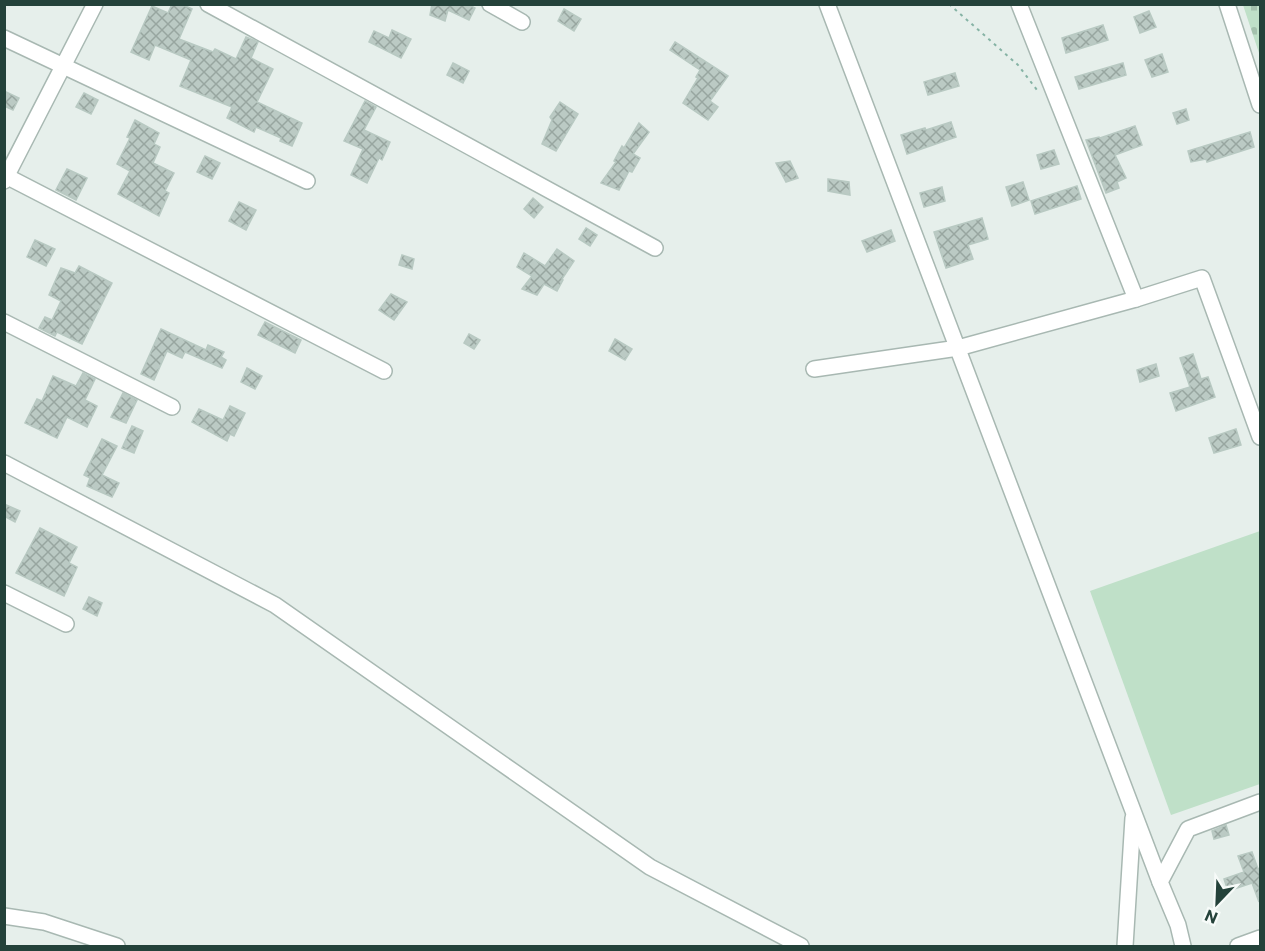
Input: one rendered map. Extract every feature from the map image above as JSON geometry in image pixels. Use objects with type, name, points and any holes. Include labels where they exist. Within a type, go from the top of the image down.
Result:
[{"type":"street","points":[[95,4],[5,177],[384,371]]},
{"type":"street","points":[[208,4],[655,248]]},
{"type":"street","points":[[490,4],[522,22]]},
{"type":"street","points":[[827,4],[1178,925],[1183,946]]},
{"type":"street","points":[[1019,4],[1136,299]]},
{"type":"street","points":[[1227,4],[1260,105]]},
{"type":"street","points":[[4,38],[306,182]]},
{"type":"street","points":[[814,369],[958,348],[1136,299],[1202,278],[1260,436]]},
{"type":"street","points":[[4,322],[172,407]]},
{"type":"street","points":[[4,463],[274,605],[650,867],[801,946]]},
{"type":"street","points":[[4,593],[66,624]]},
{"type":"street","points":[[1160,882],[1188,829],[1260,802]]},
{"type":"street","points":[[1125,946],[1133,811]]},
{"type":"street","points":[[4,916],[44,922],[117,946]]},
{"type":"street","points":[[1238,946],[1260,938]]},
{"type":"path","points":[[949,4],[1018,65],[1040,93]]},
{"type":"green space","points":[[1243,5],[1260,5],[1260,56]]},
{"type":"green space","points":[[1260,531],[1260,784],[1171,815],[1090,591]]},
{"type":"building","points":[[172,4],[181,4],[192,9],[179,39],[213,52],[215,49],[236,59],[246,37],[258,42],[251,58],[273,69],[257,102],[302,123],[292,146],[280,141],[281,138],[256,127],[254,132],[227,118],[232,107],[180,86],[191,60],[155,45],[149,60],[131,52],[152,6],[168,13]]},
{"type":"building","points":[[432,4],[468,4],[475,8],[469,20],[448,10],[445,21],[430,15]]},
{"type":"building","points":[[564,9],[581,19],[574,31],[558,21]]},
{"type":"building","points":[[1149,11],[1156,27],[1140,33],[1134,17]]},
{"type":"building","points":[[1103,25],[1108,40],[1066,53],[1062,38]]},
{"type":"building","points":[[392,30],[411,39],[401,58],[369,42],[374,31],[389,38]]},
{"type":"building","points":[[675,42],[728,76],[710,101],[718,107],[708,120],[683,103],[698,78],[696,77],[700,70],[670,50]]},
{"type":"building","points":[[1162,54],[1168,72],[1152,77],[1145,60]]},
{"type":"building","points":[[453,63],[469,71],[463,83],[447,75]]},
{"type":"building","points":[[1123,63],[1126,75],[1079,89],[1075,77]]},
{"type":"building","points":[[955,73],[959,86],[928,95],[924,82]]},
{"type":"building","points":[[4,91],[19,98],[13,110],[4,106]]},
{"type":"building","points":[[84,93],[98,100],[91,114],[76,107]]},
{"type":"building","points":[[365,101],[376,107],[364,130],[390,142],[382,160],[379,158],[367,183],[351,175],[363,149],[344,141]]},
{"type":"building","points":[[560,102],[578,114],[556,151],[542,144],[552,120],[550,117]]},
{"type":"building","points":[[1186,109],[1189,120],[1177,124],[1173,113]]},
{"type":"building","points":[[135,120],[159,133],[154,144],[160,147],[153,163],[174,173],[165,191],[169,193],[159,216],[118,194],[130,171],[117,164],[130,138],[127,137]]},
{"type":"building","points":[[951,122],[956,137],[907,154],[901,135]]},
{"type":"building","points":[[639,123],[649,132],[633,154],[640,158],[632,172],[629,171],[619,190],[601,183],[616,162],[614,161],[622,146],[624,148]]},
{"type":"building","points":[[1135,126],[1142,145],[1115,155],[1126,178],[1117,182],[1119,188],[1106,193],[1086,140],[1100,138]]},
{"type":"building","points":[[1250,132],[1254,147],[1207,162],[1206,159],[1191,162],[1188,151]]},
{"type":"building","points":[[1054,150],[1059,164],[1041,169],[1037,155]]},
{"type":"building","points":[[205,156],[220,163],[212,179],[197,172]]},
{"type":"building","points":[[790,161],[798,178],[786,182],[776,163]]},
{"type":"building","points":[[67,169],[87,178],[76,200],[56,190]]},
{"type":"building","points":[[828,179],[849,182],[850,195],[828,191]]},
{"type":"building","points":[[1023,182],[1029,200],[1012,206],[1006,187]]},
{"type":"building","points":[[1077,186],[1081,199],[1035,214],[1031,201]]},
{"type":"building","points":[[942,187],[945,201],[924,207],[920,193]]},
{"type":"building","points":[[533,198],[543,207],[534,218],[524,209]]},
{"type":"building","points":[[239,202],[256,210],[246,230],[229,221]]},
{"type":"building","points":[[982,218],[988,239],[968,245],[973,259],[946,268],[934,232]]},
{"type":"building","points":[[586,228],[597,235],[590,246],[579,239]]},
{"type":"building","points":[[891,230],[895,241],[867,252],[862,241]]},
{"type":"building","points":[[35,240],[55,249],[46,266],[27,257]]},
{"type":"building","points":[[557,249],[574,261],[557,291],[544,284],[537,295],[522,289],[532,276],[517,267],[524,253],[545,266]]},
{"type":"building","points":[[402,255],[414,259],[412,269],[399,265]]},
{"type":"building","points":[[79,266],[112,283],[82,344],[57,332],[55,336],[39,328],[45,317],[52,320],[61,301],[49,295],[61,268],[75,273]]},
{"type":"building","points":[[391,294],[407,302],[394,320],[379,310]]},
{"type":"building","points":[[265,322],[301,340],[295,353],[258,335]]},
{"type":"building","points":[[161,329],[206,350],[208,345],[224,352],[221,357],[226,360],[222,368],[185,352],[182,358],[167,351],[154,380],[141,374]]},
{"type":"building","points":[[469,334],[480,340],[474,349],[464,343]]},
{"type":"building","points":[[615,339],[632,349],[625,360],[609,351]]},
{"type":"building","points":[[1193,354],[1201,379],[1208,377],[1215,397],[1176,411],[1170,393],[1190,387],[1180,358]]},
{"type":"building","points":[[1156,364],[1159,376],[1140,382],[1137,370]]},
{"type":"building","points":[[247,368],[262,376],[255,389],[241,382]]},
{"type":"building","points":[[83,373],[95,379],[85,400],[97,406],[87,427],[67,417],[57,438],[25,423],[37,399],[42,401],[53,376],[76,386]]},
{"type":"building","points":[[123,393],[137,400],[126,423],[111,417]]},
{"type":"building","points":[[230,406],[245,413],[234,436],[230,434],[227,441],[192,422],[199,409],[223,420]]},
{"type":"building","points":[[132,426],[143,431],[134,453],[122,448]]},
{"type":"building","points":[[1236,429],[1241,445],[1214,453],[1209,438]]},
{"type":"building","points":[[102,439],[117,446],[102,475],[119,483],[112,497],[87,486],[90,478],[84,475]]},
{"type":"building","points":[[4,504],[20,511],[15,522],[4,516]]},
{"type":"building","points":[[40,528],[77,547],[69,563],[77,567],[64,596],[16,573]]},
{"type":"building","points":[[89,597],[102,603],[97,616],[83,609]]},
{"type":"building","points":[[1226,825],[1229,835],[1214,839],[1212,831]]},
{"type":"building","points":[[1252,852],[1258,869],[1260,868],[1259,902],[1252,883],[1228,891],[1224,879],[1244,872],[1238,856]]}]
